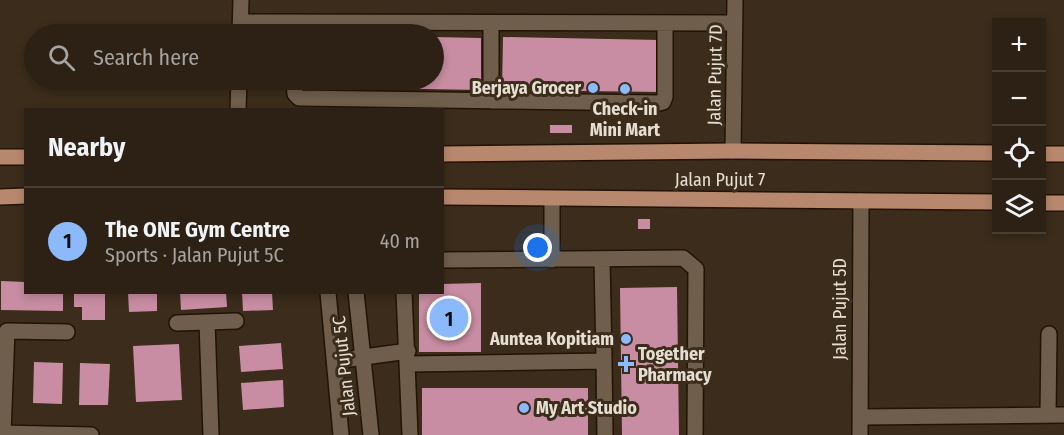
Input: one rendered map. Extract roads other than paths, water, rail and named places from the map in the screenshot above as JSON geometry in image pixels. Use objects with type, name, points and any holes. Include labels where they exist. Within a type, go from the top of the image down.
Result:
[{"type":"main road","name":"Jalan Pujut 7","points":[[444,154],[733,151],[992,153]]},
{"type":"main road","points":[[1046,154],[1064,154]]},
{"type":"main road","points":[[0,157],[24,157]]},
{"type":"main road","points":[[0,196],[24,196]]},
{"type":"main road","name":"Jalan Pujut 7","points":[[444,197],[992,202]]},
{"type":"main road","points":[[1046,203],[1064,203]]},
{"type":"street","points":[[240,24],[241,0]]},
{"type":"street","name":"Jalan Pujut 7D","points":[[733,151],[735,0]]},
{"type":"street","points":[[295,90],[299,98],[659,104],[665,97],[665,23]]},
{"type":"street","points":[[444,25],[735,23]]},
{"type":"street","points":[[491,24],[491,101]]},
{"type":"street","points":[[238,108],[239,90]]},
{"type":"street","points":[[552,199],[552,260]]},
{"type":"street","name":"Jalan Pujut 5D","points":[[860,435],[861,201]]},
{"type":"street","points":[[444,260],[683,258],[696,269],[695,435]]},
{"type":"street","points":[[602,259],[605,435]]},
{"type":"street","name":"Jalan Pujut 5C","points":[[328,294],[341,435]]},
{"type":"street","name":"Jalan Pujut 5C","points":[[356,294],[371,435]]},
{"type":"street","points":[[404,294],[410,435]]},
{"type":"street","points":[[177,323],[236,321]]},
{"type":"street","points":[[207,322],[211,435]]},
{"type":"street","points":[[67,332],[4,331],[2,433],[90,435]]},
{"type":"street","points":[[860,417],[1056,415],[1049,334]]},
{"type":"street","points":[[335,361],[362,356],[604,361]]},
{"type":"place","name":"Berjaya Grocer","points":[[593,88]]},
{"type":"place","name":"Check-in Mini Mart","points":[[625,89]]},
{"type":"place","name":"The ONE Gym Centre","points":[[449,318]]},
{"type":"place","name":"Auntea Kopitiam","points":[[626,339]]},
{"type":"place","name":"Together Pharmacy","points":[[626,364]]},
{"type":"place","name":"My Art Studio","points":[[524,408]]}]
